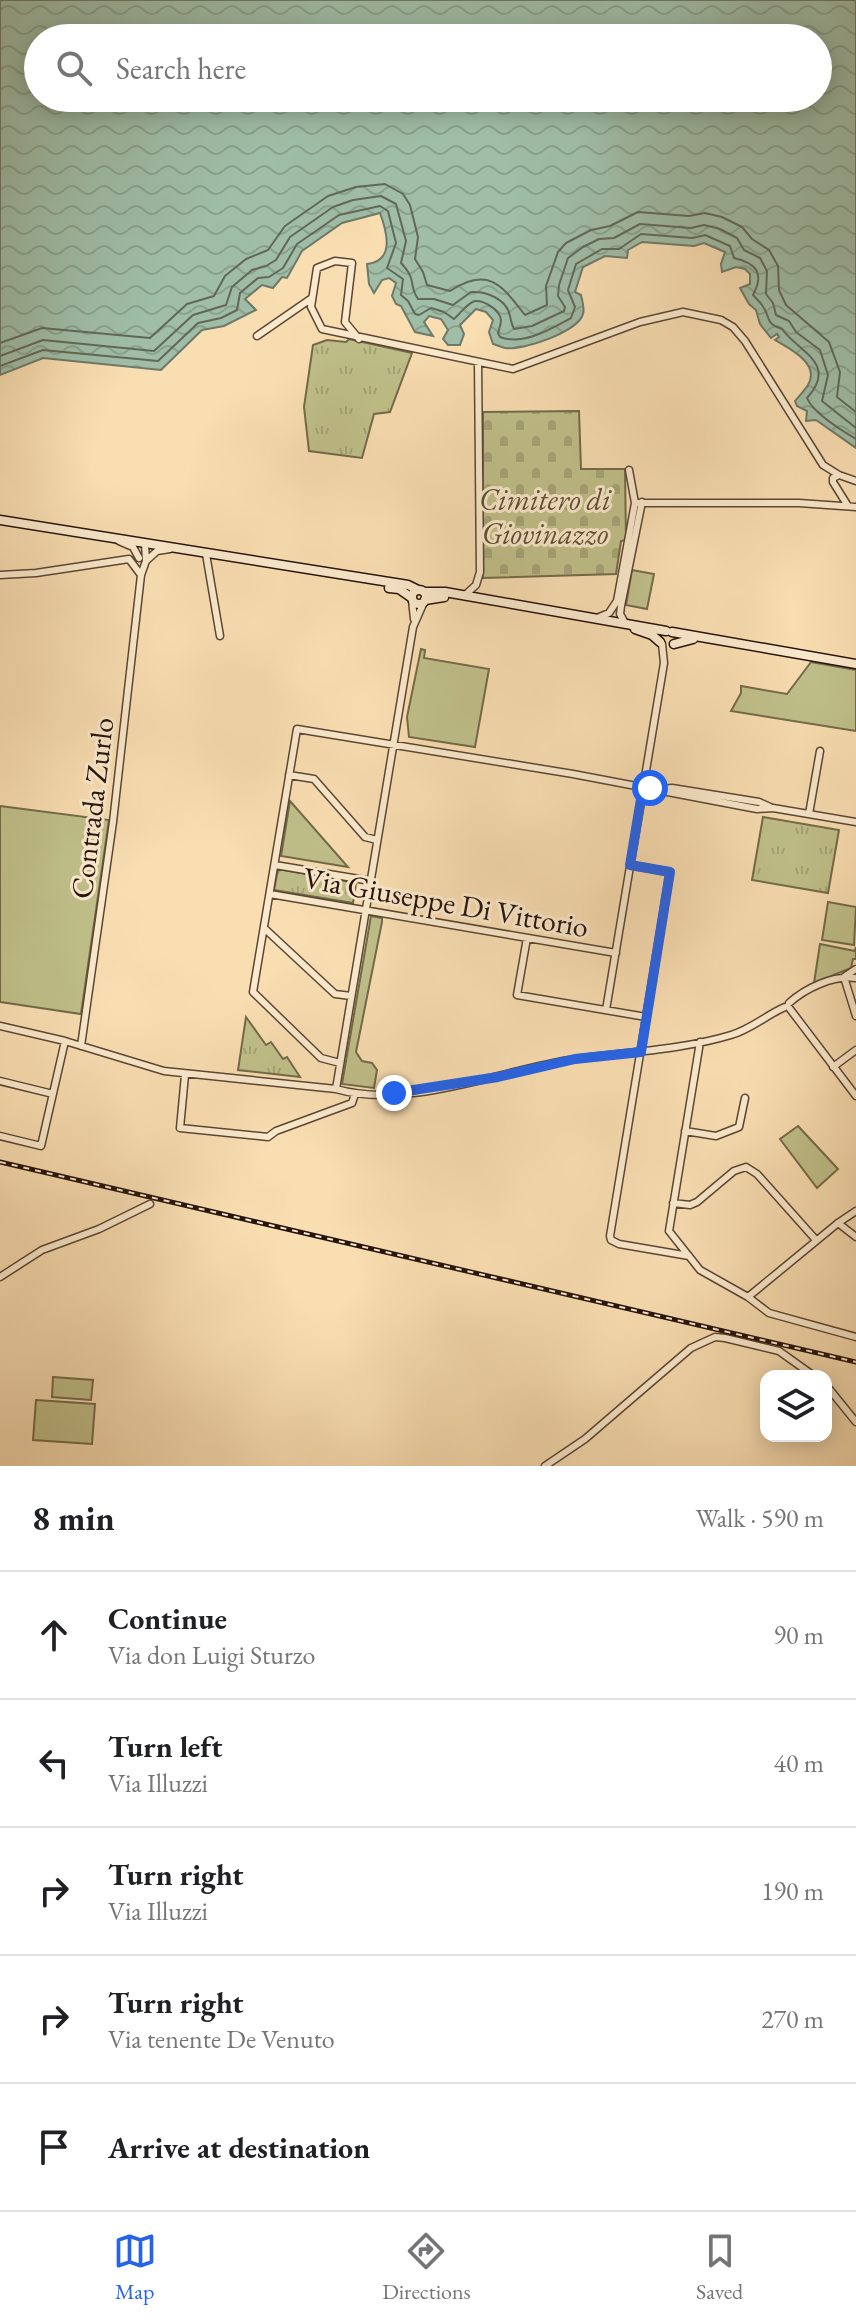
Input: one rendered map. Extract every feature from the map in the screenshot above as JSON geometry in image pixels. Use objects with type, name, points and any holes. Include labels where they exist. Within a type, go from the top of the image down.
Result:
[{"type":"main road","points":[[0,520],[408,585],[419,597],[446,597],[628,627],[645,632],[669,647],[693,639],[746,645]]},
{"type":"main road","points":[[419,597],[464,596],[856,664]]},
{"type":"main road","points":[[661,643],[661,634],[669,632]]},
{"type":"main road","points":[[669,632],[675,637],[674,644]]},
{"type":"street","points":[[359,339],[345,322],[352,263],[335,261],[317,268],[311,307],[322,329],[359,339],[516,368],[640,322],[683,312],[721,320],[733,327],[745,341],[823,465],[853,481],[856,489]]},
{"type":"street","points":[[257,336],[312,298]]},
{"type":"street","points":[[464,596],[476,585],[480,572],[478,362]]},
{"type":"street","points":[[625,623],[620,614],[639,503],[629,470]]},
{"type":"street","points":[[839,475],[833,478],[833,482],[848,506]]},
{"type":"street","points":[[833,505],[839,494]]},
{"type":"street","points":[[639,503],[856,507]]},
{"type":"street","points":[[597,618],[609,613],[616,605],[639,503]]},
{"type":"street","points":[[112,539],[133,547],[143,560]]},
{"type":"street","points":[[143,560],[145,544]]},
{"type":"street","points":[[143,560],[157,551],[171,548]]},
{"type":"street","points":[[206,554],[220,636]]},
{"type":"street","points":[[0,575],[36,573],[129,559],[141,575]]},
{"type":"street","name":"Contrada Zurlo","points":[[81,1046],[113,822],[143,560]]},
{"type":"street","points":[[336,1089],[419,597]]},
{"type":"street","points":[[606,1010],[664,663],[661,643]]},
{"type":"street","points":[[664,663],[674,644]]},
{"type":"street","points":[[340,1063],[321,1058],[254,995],[297,729],[643,787],[672,788],[759,802],[773,808],[856,822]]},
{"type":"street","points":[[809,814],[820,751]]},
{"type":"street","points":[[289,775],[314,779],[365,837],[377,840]]},
{"type":"street","points":[[275,865],[371,881]]},
{"type":"street","points":[[630,865],[670,872],[611,1240],[689,1256]]},
{"type":"street","name":"Via Giuseppe Di Vittorio","points":[[270,894],[616,953]]},
{"type":"street","points":[[264,928],[335,994],[351,996]]},
{"type":"street","points":[[527,938],[517,995],[646,1017]]},
{"type":"street","points":[[0,1026],[185,1075],[336,1089],[355,1094],[424,1090],[575,1059],[700,1042],[748,1029],[810,989],[844,977],[856,969]]},
{"type":"street","points":[[844,977],[856,978]]},
{"type":"street","points":[[844,977],[856,1016]]},
{"type":"street","points":[[788,1006],[856,1096]]},
{"type":"street","points":[[0,1136],[41,1146],[65,1041]]},
{"type":"street","points":[[700,1042],[669,1231],[700,1270],[748,1297],[769,1313],[856,1337]]},
{"type":"street","points":[[833,1067],[856,1050]]},
{"type":"street","points":[[185,1075],[180,1128],[268,1137],[276,1131],[352,1103],[355,1094]]},
{"type":"street","points":[[0,1081],[53,1094]]},
{"type":"street","points":[[685,1131],[716,1136],[739,1127],[745,1098]]},
{"type":"street","points":[[673,1203],[690,1205],[697,1202],[734,1171],[746,1167],[757,1174],[816,1240]]},
{"type":"street","points":[[0,1277],[42,1250],[99,1229],[150,1204]]},
{"type":"street","points":[[748,1297],[856,1211]]},
{"type":"street","points":[[838,1223],[856,1237]]},
{"type":"street","points":[[545,1466],[585,1439],[691,1348],[715,1337],[779,1351],[806,1370]]},
{"type":"street","points":[[832,1392],[856,1422]]},
{"type":"green space","points":[[349,339],[412,353],[390,412],[374,414],[362,458],[309,451],[304,407],[313,345],[327,340],[346,342]]},
{"type":"green space","name":"Cimitero di Giovinazzo","points":[[579,411],[581,469],[625,469],[626,540],[621,541],[616,574],[483,578],[483,412]]},
{"type":"green space","points":[[632,570],[654,574],[647,609],[626,605]]},
{"type":"green space","points":[[421,649],[425,650],[424,658],[489,669],[475,747],[409,737],[407,717]]},
{"type":"green space","points":[[811,662],[856,670],[856,731],[731,711],[741,693],[741,686],[787,694]]},
{"type":"green space","points":[[290,801],[348,867],[281,856]]},
{"type":"green space","points":[[0,806],[109,820],[81,1014],[0,1002]]},
{"type":"green space","points":[[763,817],[839,830],[828,893],[752,880]]},
{"type":"green space","points":[[278,869],[356,883],[353,903],[274,890]]},
{"type":"green space","points":[[828,902],[856,907],[854,945],[822,940]]},
{"type":"green space","points":[[371,916],[382,918],[382,922],[356,1052],[362,1061],[372,1063],[377,1070],[374,1088],[342,1084]]},
{"type":"green space","points":[[820,944],[855,951],[856,947],[856,959],[853,959],[851,968],[814,983]]},
{"type":"green space","points":[[246,1017],[266,1045],[271,1042],[283,1059],[287,1057],[300,1077],[238,1070]]},
{"type":"green space","points":[[798,1126],[838,1169],[817,1188],[780,1139]]},
{"type":"green space","points":[[53,1377],[93,1380],[91,1400],[52,1397]]},
{"type":"green space","points":[[36,1400],[95,1404],[92,1444],[33,1440]]},
{"type":"water","points":[[0,0],[856,0],[856,448],[816,420],[806,421],[807,411],[797,406],[795,401],[811,377],[807,363],[775,340],[779,337],[777,334],[771,338],[760,324],[756,310],[740,288],[750,284],[750,274],[736,267],[722,272],[725,252],[704,243],[694,246],[642,242],[628,250],[627,258],[605,256],[583,267],[575,292],[581,295],[583,314],[571,327],[548,339],[513,348],[493,344],[489,332],[493,320],[486,312],[476,309],[460,325],[464,334],[460,345],[448,345],[443,339],[448,330],[441,319],[429,316],[424,322],[433,336],[415,332],[392,296],[396,283],[389,278],[382,280],[374,293],[369,284],[367,264],[382,257],[387,244],[380,213],[342,223],[302,251],[287,278],[282,277],[273,288],[262,285],[245,299],[256,310],[224,326],[202,330],[161,370],[43,358],[0,375]]},
{"type":"railway","points":[[0,1162],[856,1362]]},
{"type":"route","points":[[394,1093],[498,1077],[575,1059],[608,1058],[641,1052],[670,872],[630,865],[643,787],[650,788]]}]
